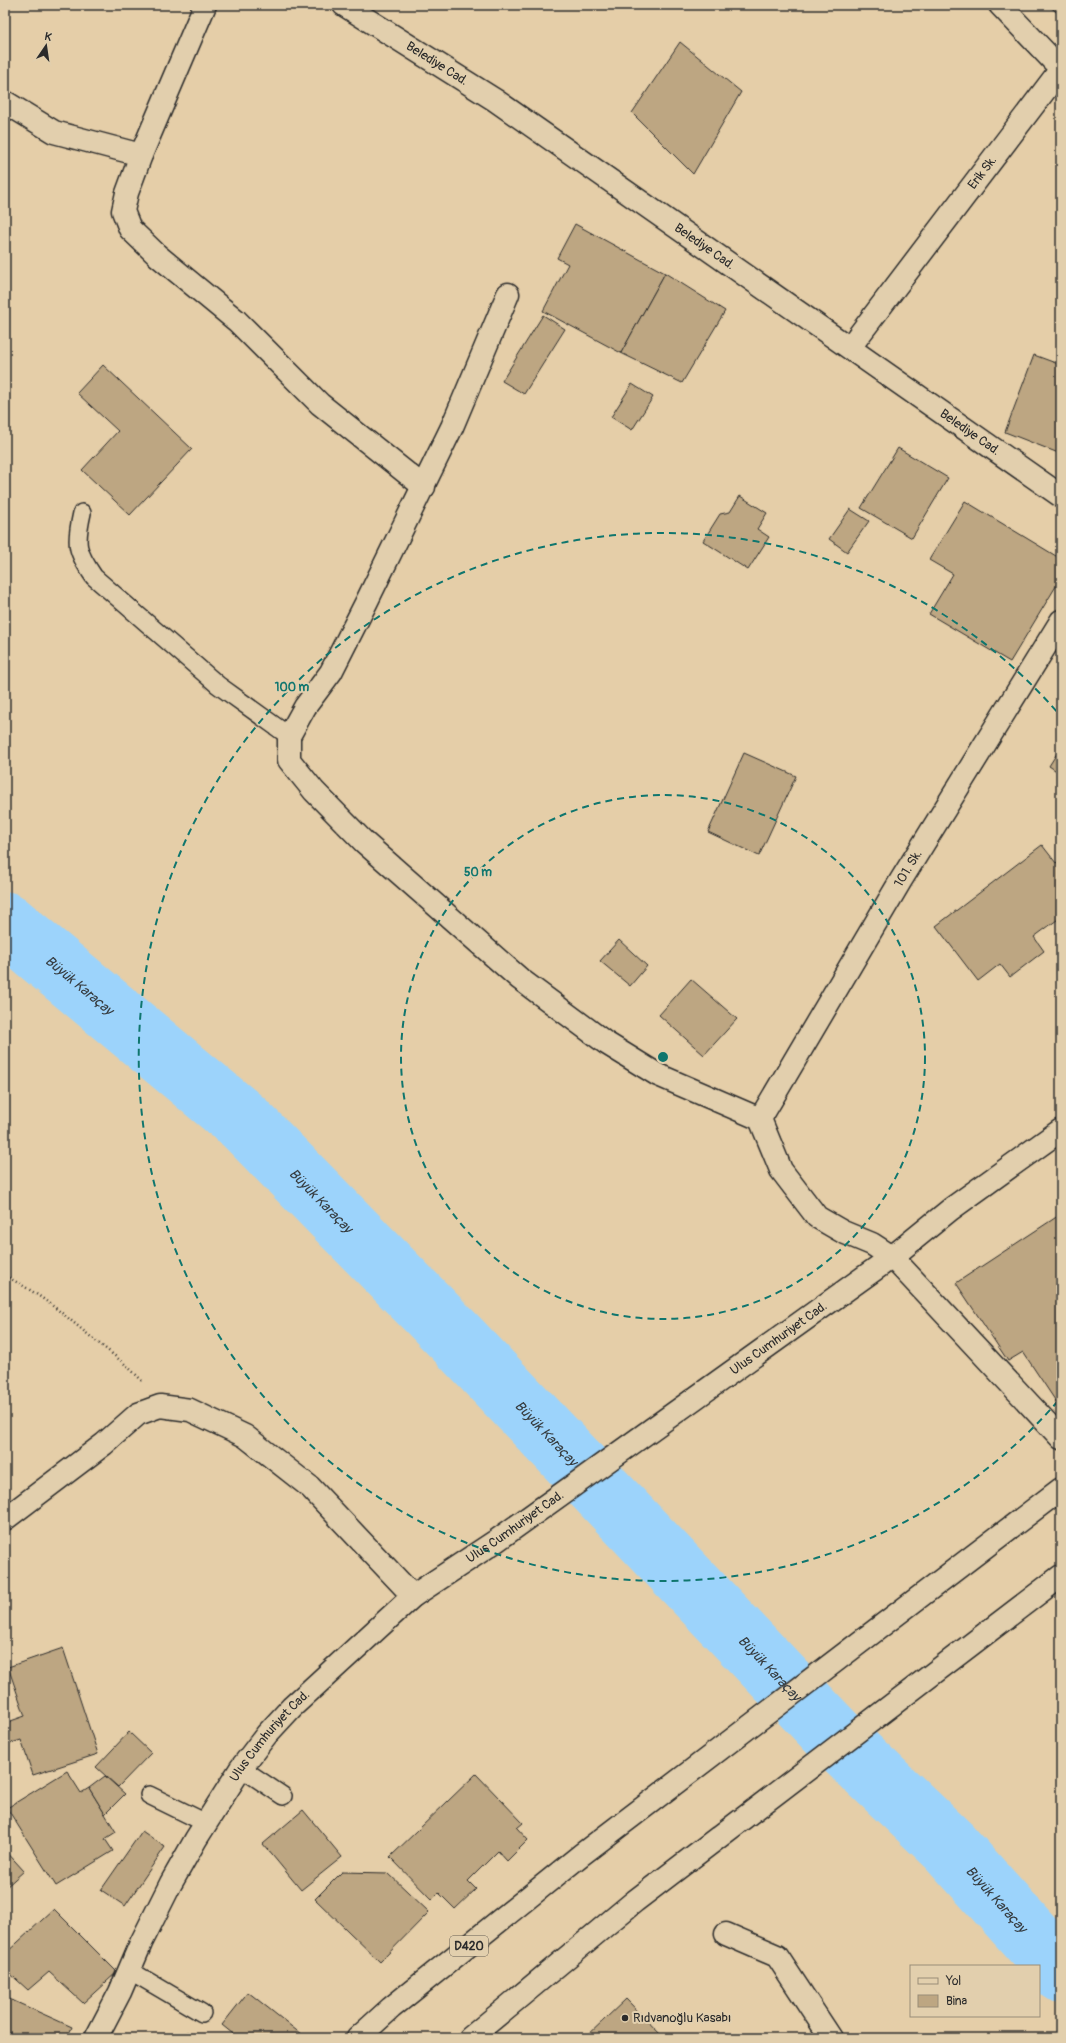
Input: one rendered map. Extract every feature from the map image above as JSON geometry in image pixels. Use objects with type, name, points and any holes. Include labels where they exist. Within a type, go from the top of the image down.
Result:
[{"type":"main road","points":[[205,5],[127,193],[123,211],[130,229],[157,254],[237,321],[320,404],[424,487]]},
{"type":"main road","name":"Belediye Cad.","points":[[344,5],[495,100],[1061,496]]},
{"type":"main road","name":"Erik Sk.","points":[[850,347],[1061,69],[1000,5]]},
{"type":"main road","points":[[5,102],[54,132],[142,155]]},
{"type":"main road","points":[[508,294],[452,427],[424,487],[331,672],[305,707],[289,736],[289,760],[314,791],[364,842],[520,979],[606,1043],[658,1075],[760,1119],[781,1170],[817,1217],[843,1232],[872,1244],[892,1257],[1061,1438]]},
{"type":"main road","name":"101. Sk.","points":[[760,1119],[901,880],[1061,621]]},
{"type":"main road","name":"Ulus Cumhuriyet Cad.","points":[[96,2038],[171,1883],[206,1823],[241,1768],[292,1707],[413,1596],[496,1541],[852,1284],[892,1257],[951,1209],[1061,1130]]},
{"type":"main road","points":[[5,1519],[104,1444],[138,1414],[160,1406],[190,1410],[245,1436],[310,1486],[413,1596]]},
{"type":"main road","name":"D420","points":[[358,2038],[391,2008],[581,1855],[1061,1489]]},
{"type":"main road","points":[[470,2038],[635,1902],[1061,1576]]},
{"type":"main road","points":[[726,1934],[777,1956],[831,2038]]},
{"type":"lane","points":[[82,513],[77,534],[80,558],[94,577],[218,685],[289,736]]},
{"type":"lane","points":[[241,1768],[283,1796]]},
{"type":"lane","points":[[149,1795],[206,1823]]},
{"type":"lane","points":[[129,1970],[202,2012]]},
{"type":"path","points":[[5,1276],[30,1288],[131,1368],[144,1383],[160,1406]]},
{"type":"building","points":[[1048,5],[1061,5],[1061,16]]},
{"type":"building","points":[[680,42],[741,92],[693,174],[632,113]]},
{"type":"building","points":[[575,224],[665,273],[621,353],[543,311],[568,264],[557,258]]},
{"type":"building","points":[[665,273],[725,311],[682,383],[621,353]]},
{"type":"building","points":[[543,315],[565,329],[524,394],[502,381]]},
{"type":"building","points":[[1034,355],[1061,365],[1061,454],[1005,432]]},
{"type":"building","points":[[103,365],[192,449],[130,515],[82,470],[118,431],[77,393]]},
{"type":"building","points":[[632,384],[653,397],[632,430],[611,417]]},
{"type":"building","points":[[898,448],[948,478],[912,538],[861,508]]},
{"type":"building","points":[[740,496],[767,513],[757,529],[769,537],[748,570],[703,541],[720,514],[730,512]]},
{"type":"building","points":[[965,501],[1061,559],[1061,578],[1010,662],[929,614],[953,574],[929,560]]},
{"type":"building","points":[[850,509],[869,521],[847,552],[829,539]]},
{"type":"building","points":[[1061,747],[1061,774],[1049,766]]},
{"type":"building","points":[[744,753],[796,776],[759,856],[708,832]]},
{"type":"building","points":[[1042,845],[1056,863],[1061,859],[1061,917],[1034,937],[1044,951],[1010,977],[1000,964],[978,981],[936,926]]},
{"type":"building","points":[[619,940],[647,966],[630,986],[600,961]]},
{"type":"building","points":[[691,979],[737,1019],[704,1055],[659,1015]]},
{"type":"building","points":[[1061,1214],[1061,1409],[1023,1352],[1008,1361],[956,1283]]},
{"type":"building","points":[[63,1648],[98,1754],[33,1775],[21,1740],[5,1745],[5,1723],[25,1716],[8,1667]]},
{"type":"building","points":[[129,1732],[151,1753],[118,1787],[96,1767]]},
{"type":"building","points":[[67,1771],[81,1793],[89,1788],[116,1832],[105,1839],[113,1851],[56,1886],[7,1808]]},
{"type":"building","points":[[476,1774],[523,1823],[517,1828],[528,1840],[507,1861],[498,1851],[468,1881],[476,1889],[455,1909],[439,1893],[432,1900],[390,1857]]},
{"type":"building","points":[[105,1776],[125,1794],[105,1814],[89,1788]]},
{"type":"building","points":[[303,1810],[342,1857],[301,1890],[263,1844]]},
{"type":"building","points":[[142,1831],[165,1847],[125,1906],[101,1890]]},
{"type":"building","points":[[5,1850],[24,1871],[5,1888]]},
{"type":"building","points":[[342,1872],[388,1873],[429,1912],[380,1962],[315,1899]]},
{"type":"building","points":[[54,1909],[117,1972],[83,2003],[49,1972],[28,1990],[5,1969],[5,1954]]},
{"type":"building","points":[[248,1992],[306,2038],[238,2038],[222,2025]]},
{"type":"building","points":[[5,1997],[72,2027],[67,2038],[5,2038]]},
{"type":"building","name":"Rıdvanoğlu Kasabı","points":[[626,1999],[664,2038],[585,2038]]},
{"type":"building","points":[[187,2032],[198,2038],[184,2038]]},
{"type":"waterway","name":"Büyük Karaçay","points":[[5,923],[244,1122],[458,1340],[841,1743],[949,1846],[1061,1971]]},
{"type":"place","name":"Rıdvanoğlu Kasabı","points":[[625,2018]]}]
